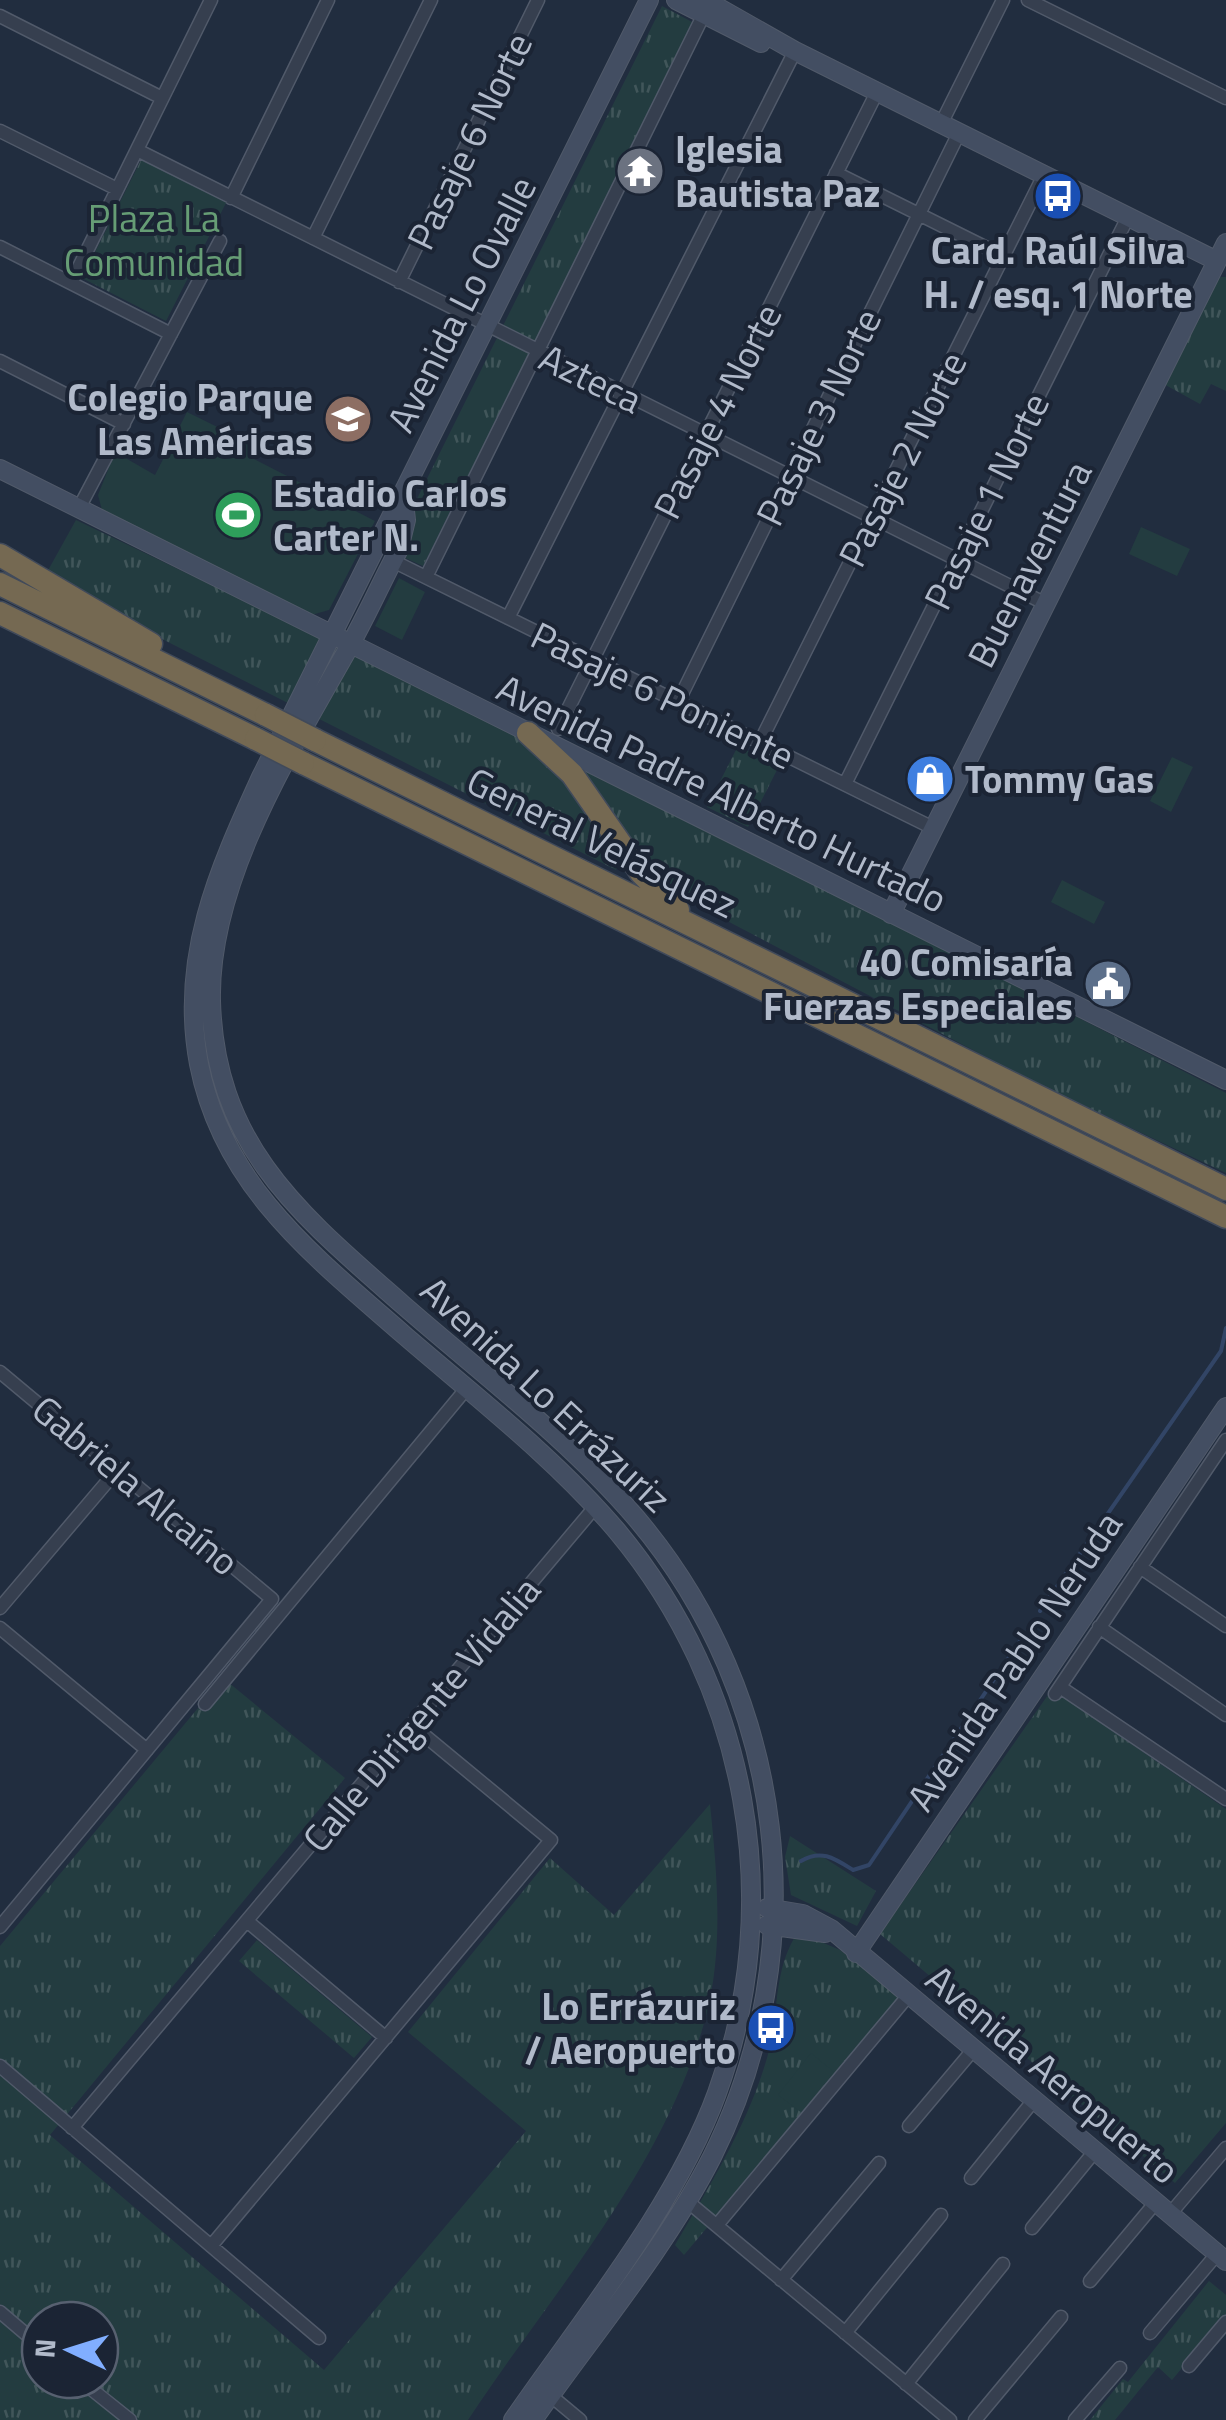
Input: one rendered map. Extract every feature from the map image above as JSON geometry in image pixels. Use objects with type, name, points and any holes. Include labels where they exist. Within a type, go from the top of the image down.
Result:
[{"type":"highway","points":[[0,555],[132,632],[219,692]]},
{"type":"highway","name":"General Velásquez","points":[[0,584],[1226,1188]]},
{"type":"highway","name":"General Velásquez","points":[[0,613],[1226,1217]]},
{"type":"highway","points":[[528,733],[572,774],[656,890],[708,933]]},
{"type":"main road","name":"Avenida Lo Ovalle","points":[[331,636],[649,0]]},
{"type":"main road","points":[[676,0],[704,7],[1217,261]]},
{"type":"main road","name":"Buenaventura","points":[[891,914],[1226,244]]},
{"type":"main road","name":"Avenida Padre Alberto Hurtado","points":[[0,469],[1226,1080]]},
{"type":"main road","name":"Avenida Lo Errázuriz","points":[[404,493],[406,520],[393,561],[303,728],[226,898],[216,939],[211,996],[224,1088],[251,1149],[294,1207],[587,1467],[672,1564],[715,1637],[748,1716],[768,1797],[776,1882],[762,2010],[744,2078],[715,2150],[688,2201],[533,2420]]},
{"type":"main road","name":"Avenida Lo Errázuriz","points":[[331,636],[261,777],[206,906],[194,980],[200,1064],[222,1136],[257,1198],[313,1256],[595,1507],[667,1598],[714,1690],[743,1797],[751,1916],[737,2026],[700,2136],[650,2219],[513,2420]]},
{"type":"main road","name":"Avenida Pablo Neruda","points":[[856,1953],[1226,1408]]},
{"type":"main road","points":[[776,1882],[803,1914]]},
{"type":"main road","name":"Avenida Aeropuerto","points":[[751,1916],[803,1914],[838,1937],[1222,2257]]},
{"type":"main road","name":"Avenida Aeropuerto","points":[[774,1917],[838,1937]]},
{"type":"street","points":[[71,283],[209,3],[194,0]]},
{"type":"street","points":[[232,198],[328,0]]},
{"type":"street","points":[[312,238],[431,0]]},
{"type":"street","name":"Pasaje 6 Norte","points":[[400,282],[538,0]]},
{"type":"street","points":[[941,124],[1002,0]]},
{"type":"street","points":[[1028,0],[1226,98]]},
{"type":"street","points":[[426,577],[704,7]]},
{"type":"street","points":[[0,16],[162,98]]},
{"type":"street","points":[[508,618],[795,51]]},
{"type":"street","name":"Pasaje 4 Norte","points":[[558,729],[877,92]]},
{"type":"street","points":[[0,132],[117,189]]},
{"type":"street","name":"Pasaje 3 Norte","points":[[678,702],[959,133]]},
{"type":"street","name":"Azteca","points":[[136,150],[1046,604]]},
{"type":"street","points":[[836,173],[1003,256]]},
{"type":"street","name":"Pasaje 2 Norte","points":[[760,742],[1044,175]]},
{"type":"street","name":"Pasaje 1 Norte","points":[[844,784],[1128,216]]},
{"type":"street","points":[[78,508],[220,241]]},
{"type":"street","points":[[0,248],[172,334]]},
{"type":"street","points":[[0,361],[124,424]]},
{"type":"street","name":"Pasaje 6 Poniente","points":[[393,561],[934,828]]},
{"type":"street","name":"Gabriela Alcaíno","points":[[0,1372],[272,1599],[148,1750]]},
{"type":"street","points":[[205,1704],[466,1389]]},
{"type":"street","name":"Avenida Pablo Neruda","points":[[1226,1440],[1057,1690],[1226,1799]]},
{"type":"street","points":[[0,1608],[118,1469]]},
{"type":"street","name":"Calle Dirigente Vidalia","points":[[72,2128],[595,1507]]},
{"type":"street","points":[[1140,1567],[1221,1623],[1226,1605]]},
{"type":"street","points":[[0,1628],[148,1750],[0,1927]]},
{"type":"street","points":[[1100,1628],[1226,1715]]},
{"type":"street","points":[[211,2246],[550,1840],[412,1725]]},
{"type":"street","points":[[247,1921],[386,2038]]},
{"type":"street","points":[[717,2226],[908,1996]]},
{"type":"street","points":[[910,2126],[973,2050]]},
{"type":"street","points":[[0,2066],[319,2338]]},
{"type":"street","points":[[971,2178],[1034,2100]]},
{"type":"street","points":[[1090,2282],[1226,2148]]},
{"type":"street","points":[[1032,2228],[1095,2151]]},
{"type":"street","points":[[781,2280],[878,2163]]},
{"type":"street","points":[[688,2201],[950,2420]]},
{"type":"street","points":[[845,2333],[940,2216]]},
{"type":"street","points":[[1150,2333],[1222,2257]]},
{"type":"street","points":[[906,2384],[1003,2264]]},
{"type":"street","points":[[0,2312],[20,2329]]},
{"type":"street","points":[[975,2420],[1061,2316]]},
{"type":"street","points":[[1188,2366],[1226,2322]]},
{"type":"street","points":[[1075,2420],[1120,2368]]},
{"type":"street","points":[[550,2395],[580,2420]]},
{"type":"street","points":[[105,2400],[130,2420]]},
{"type":"green space","points":[[662,6],[694,23],[423,566],[403,557],[410,513]]},
{"type":"green space","name":"Plaza La Comunidad","points":[[142,158],[227,201],[166,321],[82,278]]},
{"type":"green space","points":[[1217,277],[1226,277],[1226,391],[1211,384],[1200,404],[1160,382]]},
{"type":"green space","name":"Estadio Carlos Carter N.","points":[[187,412],[258,447],[252,458],[375,521],[329,610],[308,616],[102,510],[98,495],[115,452],[155,475]]},
{"type":"green space","points":[[76,520],[507,727],[561,769],[620,857],[616,870],[115,615],[46,574]]},
{"type":"green space","points":[[1141,527],[1190,549],[1177,576],[1129,554]]},
{"type":"green space","points":[[399,578],[425,592],[402,640],[375,626]]},
{"type":"green space","points":[[738,746],[779,766],[748,827],[707,807]]},
{"type":"green space","points":[[1172,757],[1193,767],[1171,812],[1150,801]]},
{"type":"green space","points":[[574,761],[1226,1093],[1226,1173],[1032,1081],[691,902],[653,871]]},
{"type":"green space","points":[[1062,880],[1105,902],[1094,924],[1051,902]]},
{"type":"green space","points":[[223,1678],[345,1778],[50,2135],[324,2370],[526,2131],[408,2032],[550,1858],[614,1915],[710,1804],[717,1883],[715,1964],[706,2016],[687,2072],[663,2125],[604,2227],[468,2420],[0,2420],[0,1946]]},
{"type":"green space","points":[[1048,1695],[1055,1700],[1060,1695],[1226,1809],[1226,2123],[1175,2183],[880,1934]]},
{"type":"green space","points":[[790,1836],[876,1891],[857,1926],[791,1895],[785,1857]]},
{"type":"green space","points":[[798,1932],[840,1950],[898,1994],[898,2000],[684,2255],[675,2245],[727,2154],[759,2083],[771,2041],[784,1962]]},
{"type":"green space","points":[[257,1940],[372,2037],[354,2058],[239,1961]]},
{"type":"green space","points":[[811,2053],[834,2072],[802,2113],[778,2095]]},
{"type":"green space","points":[[1209,2281],[1226,2295],[1226,2315],[1172,2380],[1158,2367],[1115,2420],[1090,2420],[1123,2379],[1128,2382]]},
{"type":"waterway","points":[[1040,1611],[1221,1351],[1226,1328]]},
{"type":"waterway","points":[[801,1861],[821,1855],[853,1870],[869,1865],[1020,1641]]},
{"type":"place","name":"Iglesia Bautista Paz","points":[[640,171]]},
{"type":"place","name":"Card. Raúl Silva H. / esq. 1 Norte","points":[[1058,196]]},
{"type":"place","name":"Colegio Parque Las Américas","points":[[348,419]]},
{"type":"place","name":"Estadio Carlos Carter N.","points":[[238,515]]},
{"type":"place","name":"Tommy Gas","points":[[930,779]]},
{"type":"place","name":"40 Comisaría Fuerzas Especiales","points":[[1108,984]]},
{"type":"place","name":"Lo Errázuriz / Aeropuerto","points":[[771,2028]]}]
